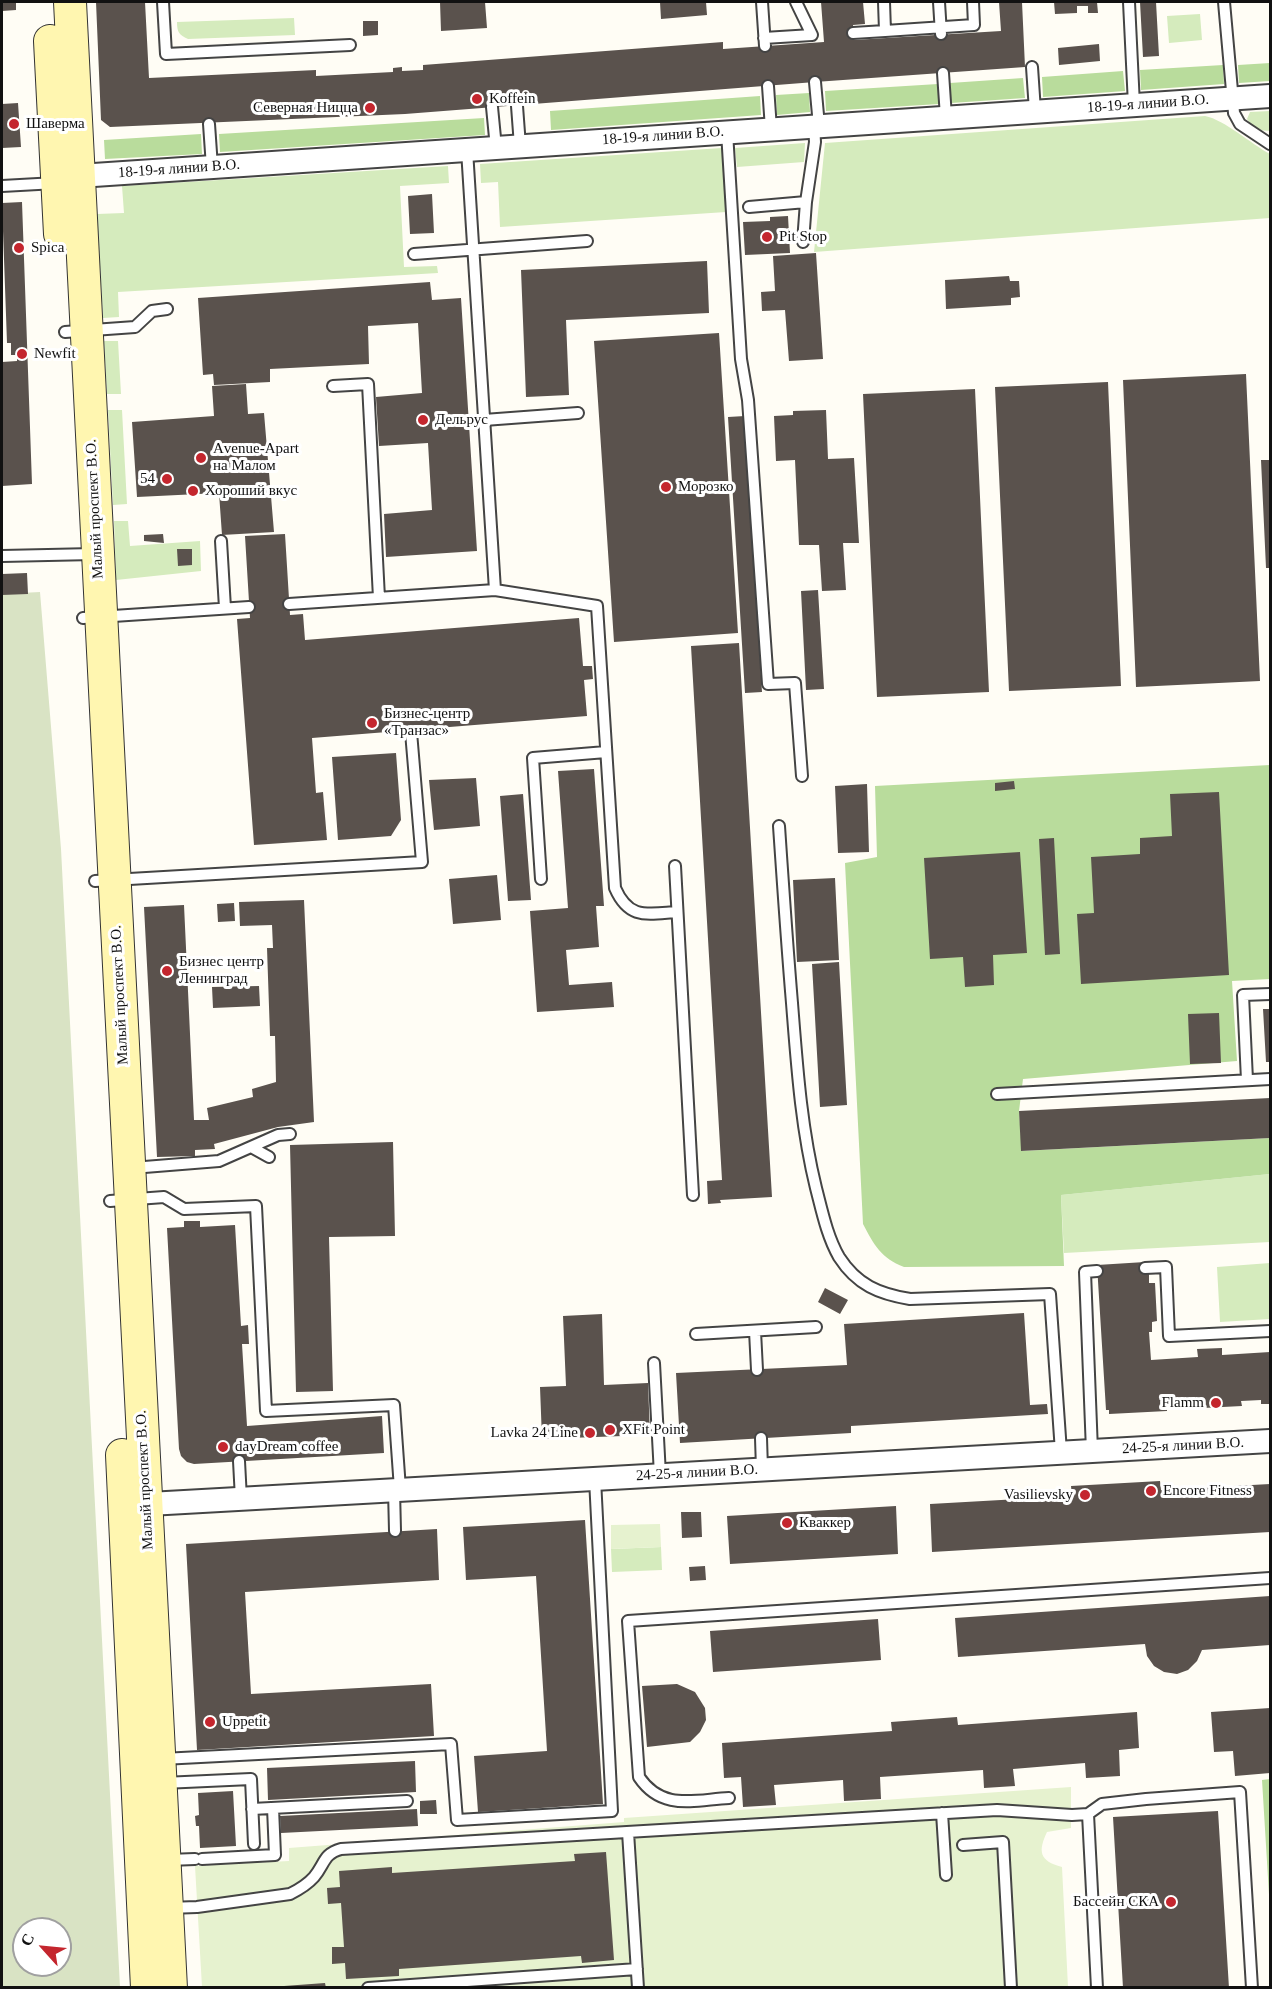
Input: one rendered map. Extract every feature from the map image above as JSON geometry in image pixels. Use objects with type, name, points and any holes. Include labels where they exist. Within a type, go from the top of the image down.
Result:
[{"type":"main road","name":"Малый проспект В.О.","points":[[48,2],[76,331],[89,554],[152,1861],[155,1909],[171,1988]]},
{"type":"main road","name":"Малый проспект В.О.","points":[[64,179],[70,2]]},
{"type":"main road","name":"Малый проспект В.О.","points":[[105,881],[129,1168],[120,1201]]},
{"type":"main road","name":"Малый проспект В.О.","points":[[135,1505],[160,1772],[152,1861]]},
{"type":"main road","name":"Малый проспект В.О.","points":[[147,1988],[155,1909]]},
{"type":"street","name":"18-19-я линии В.О.","points":[[64,179],[496,147],[1270,96]]},
{"type":"street","name":"24-25-я линии В.О.","points":[[135,1505],[1270,1441]]},
{"type":"lane","points":[[163,2],[166,54],[350,45]]},
{"type":"lane","points":[[762,2],[765,42],[816,38],[796,2]]},
{"type":"lane","points":[[884,2],[885,31]]},
{"type":"lane","points":[[939,2],[941,31]]},
{"type":"lane","points":[[854,33],[941,31],[974,25],[972,2]]},
{"type":"lane","points":[[1129,2],[1134,105]]},
{"type":"lane","points":[[1224,2],[1234,113],[1240,124],[1270,144]]},
{"type":"lane","points":[[1032,67],[1035,111]]},
{"type":"lane","points":[[943,73],[946,117]]},
{"type":"lane","points":[[803,242],[815,142],[815,82]]},
{"type":"lane","points":[[768,86],[771,129]]},
{"type":"lane","points":[[516,106],[520,146]]},
{"type":"lane","points":[[492,107],[496,147]]},
{"type":"lane","points":[[209,124],[212,167]]},
{"type":"lane","points":[[727,132],[741,359],[748,400],[768,684],[795,682],[801,776]]},
{"type":"lane","points":[[466,150],[495,590]]},
{"type":"lane","points":[[2,186],[64,179]]},
{"type":"lane","points":[[749,207],[806,202]]},
{"type":"lane","points":[[414,254],[587,241]]},
{"type":"lane","points":[[76,331],[135,327],[152,311],[167,309]]},
{"type":"lane","points":[[333,386],[368,384],[379,598]]},
{"type":"lane","points":[[484,420],[578,414]]},
{"type":"lane","points":[[221,541],[225,608]]},
{"type":"lane","points":[[2,556],[89,554]]},
{"type":"lane","points":[[290,604],[495,590],[597,606],[615,888],[621,903],[634,912],[649,914],[677,912]]},
{"type":"lane","points":[[92,617],[249,607]]},
{"type":"lane","points":[[105,881],[422,862],[411,732]]},
{"type":"lane","points":[[541,879],[533,758],[606,752]]},
{"type":"lane","points":[[779,826],[799,1094],[810,1161],[826,1228],[839,1256],[854,1275],[871,1289],[891,1296],[910,1299],[1050,1294],[1061,1452]]},
{"type":"lane","points":[[675,866],[693,1195]]},
{"type":"lane","points":[[1248,1080],[1243,995],[1270,994]]},
{"type":"lane","points":[[997,1094],[1270,1079]]},
{"type":"lane","points":[[129,1168],[219,1161],[278,1135],[291,1134]]},
{"type":"lane","points":[[251,1147],[268,1157]]},
{"type":"lane","points":[[120,1201],[164,1197],[184,1209],[256,1206],[266,1411],[394,1405],[397,1490],[395,1532]]},
{"type":"lane","points":[[1145,1268],[1166,1267],[1169,1336],[1270,1331]]},
{"type":"lane","points":[[1092,1451],[1085,1272],[1097,1271]]},
{"type":"lane","points":[[696,1334],[816,1327]]},
{"type":"lane","points":[[755,1331],[757,1370]]},
{"type":"lane","points":[[654,1363],[660,1475]]},
{"type":"lane","points":[[761,1438],[762,1469]]},
{"type":"lane","points":[[239,1461],[241,1499]]},
{"type":"lane","points":[[160,1772],[452,1744],[456,1820],[612,1810],[595,1479]]},
{"type":"lane","points":[[729,1798],[676,1801],[661,1798],[648,1790],[639,1777],[628,1621],[1270,1578]]},
{"type":"lane","points":[[160,1772],[251,1779],[254,1844]]},
{"type":"lane","points":[[155,1909],[197,1907],[290,1894],[304,1887],[316,1875],[332,1852],[341,1850],[997,1810],[1088,1814],[1102,1804],[1146,1798],[1240,1792],[1252,1988]]},
{"type":"lane","points":[[252,1809],[407,1801]]},
{"type":"lane","points":[[152,1861],[275,1855],[273,1808]]},
{"type":"lane","points":[[942,1813],[946,1875]]},
{"type":"lane","points":[[1088,1814],[1097,1988]]},
{"type":"lane","points":[[628,1832],[638,1988]]},
{"type":"lane","points":[[963,1845],[1004,1842],[1011,1988]]},
{"type":"lane","points":[[368,1988],[637,1969]]},
{"type":"green space","points":[[1200,14],[1202,40],[1169,43],[1167,16]]},
{"type":"green space","points":[[294,18],[295,35],[188,39],[179,33],[177,25],[177,22]]},
{"type":"green space","points":[[1270,63],[1270,81],[1239,83],[1238,65]]},
{"type":"green space","points":[[1223,65],[1224,84],[1141,90],[1140,70]]},
{"type":"green space","points":[[1123,71],[1125,91],[1043,97],[1042,77]]},
{"type":"green space","points":[[1023,78],[1025,98],[951,103],[950,83]]},
{"type":"green space","points":[[938,84],[939,104],[826,111],[825,91]]},
{"type":"green space","points":[[809,93],[810,112],[777,115],[776,95]]},
{"type":"green space","points":[[760,96],[761,115],[551,130],[550,111]]},
{"type":"green space","points":[[1270,111],[1270,131],[1251,125],[1247,119],[1250,112]]},
{"type":"green space","points":[[1205,116],[1221,122],[1270,154],[1270,218],[814,252],[825,143]]},
{"type":"green space","points":[[484,118],[485,135],[220,152],[219,134]]},
{"type":"green space","points":[[201,134],[202,154],[105,159],[104,140]]},
{"type":"green space","points":[[805,143],[804,162],[737,167],[735,148]]},
{"type":"green space","points":[[722,148],[726,212],[500,227],[498,182],[481,183],[480,164]]},
{"type":"green space","points":[[448,166],[449,183],[400,186],[404,267],[437,266],[438,273],[118,292],[119,317],[103,318],[97,214],[124,213],[122,186]]},
{"type":"green space","points":[[104,341],[118,341],[121,394],[107,394]]},
{"type":"green space","points":[[108,410],[122,410],[127,504],[113,505]]},
{"type":"green space","points":[[114,521],[128,521],[130,546],[200,541],[201,571],[116,580]]},
{"type":"green space","points":[[40,592],[61,849],[120,1987],[2,1988],[2,594]]},
{"type":"green space","points":[[1270,765],[1270,979],[1232,981],[1237,1061],[1023,1079],[1019,1111],[1022,1151],[1270,1138],[1270,1174],[1061,1195],[1064,1266],[904,1267],[889,1259],[875,1244],[863,1224],[845,863],[877,857],[875,786]]},
{"type":"green space","points":[[1270,1174],[1270,1242],[1064,1253],[1061,1195]]},
{"type":"green space","points":[[1270,1263],[1270,1319],[1220,1322],[1217,1267]]},
{"type":"green space","points":[[660,1524],[661,1547],[611,1549],[611,1525]]},
{"type":"green space","points":[[661,1547],[662,1570],[612,1572],[611,1549]]},
{"type":"green space","points":[[1270,1779],[1270,1911],[1262,1780]]},
{"type":"green space","points":[[1071,1787],[1071,1828],[1047,1832],[1042,1845],[1042,1854],[1045,1858],[1054,1865],[1062,1867],[1068,1987],[202,1987],[195,1866],[289,1861],[289,1848],[624,1822],[624,1818]]},
{"type":"building","points":[[2,2],[16,2],[16,10],[2,11]]},
{"type":"building","points":[[96,2],[145,2],[149,78],[316,70],[316,76],[393,72],[393,68],[402,67],[402,71],[423,70],[423,65],[723,42],[723,49],[824,42],[821,2],[863,2],[865,24],[853,25],[854,40],[1001,31],[999,2],[1022,2],[1025,67],[405,114],[110,127],[101,120]]},
{"type":"building","points":[[440,2],[485,2],[487,28],[441,31]]},
{"type":"building","points":[[660,2],[706,2],[707,15],[661,19]]},
{"type":"building","points":[[1054,2],[1097,2],[1098,13],[1088,13],[1088,6],[1077,6],[1077,13],[1055,14]]},
{"type":"building","points":[[1140,2],[1156,2],[1159,56],[1143,57]]},
{"type":"building","points":[[363,21],[378,21],[378,35],[363,36]]},
{"type":"building","points":[[1099,44],[1100,61],[1059,65],[1058,48]]},
{"type":"building","points":[[18,103],[21,147],[2,148],[2,104]]},
{"type":"building","points":[[432,194],[434,233],[410,234],[408,196]]},
{"type":"building","points":[[22,202],[32,484],[2,486],[2,362],[17,361],[17,355],[11,355],[11,343],[7,343],[2,203]]},
{"type":"building","name":"Pit Stop","points":[[788,216],[790,253],[745,255],[743,222],[770,221],[770,217]]},
{"type":"building","points":[[816,253],[823,359],[789,361],[785,310],[762,311],[761,292],[775,291],[773,256]]},
{"type":"building","points":[[707,261],[709,313],[566,320],[569,395],[526,397],[521,270]]},
{"type":"building","points":[[1009,276],[1010,281],[1019,281],[1020,297],[1011,298],[1011,305],[946,309],[945,280]]},
{"type":"building","points":[[430,282],[432,300],[461,298],[477,551],[386,557],[384,514],[432,510],[428,443],[379,446],[376,397],[422,393],[418,323],[368,326],[369,364],[270,369],[270,382],[214,385],[213,374],[203,375],[198,298]]},
{"type":"building","name":"Морозко","points":[[719,333],[738,633],[614,642],[594,341]]},
{"type":"building","points":[[1246,374],[1260,681],[1136,687],[1123,380]]},
{"type":"building","points":[[1108,382],[1121,686],[1009,691],[995,387]]},
{"type":"building","name":"Аvenue-Apart на Малом","points":[[246,384],[248,414],[264,413],[274,532],[222,535],[219,493],[137,497],[132,422],[214,416],[212,386]]},
{"type":"building","points":[[975,389],[989,692],[877,697],[863,394]]},
{"type":"building","points":[[826,410],[828,459],[854,458],[859,543],[843,543],[846,590],[822,591],[819,545],[799,545],[795,460],[776,461],[774,416],[793,415],[793,411]]},
{"type":"building","points":[[745,416],[762,692],[745,693],[728,417]]},
{"type":"building","points":[[1261,460],[1270,460],[1270,568],[1266,568]]},
{"type":"building","points":[[163,534],[164,543],[144,541],[144,535]]},
{"type":"building","name":"Бизнес-центр «Транзас»","points":[[285,534],[290,615],[303,614],[305,640],[579,618],[583,666],[592,666],[593,679],[584,680],[587,716],[312,738],[316,793],[323,792],[327,840],[254,845],[237,619],[250,618],[245,536]]},
{"type":"building","points":[[177,549],[192,549],[192,565],[178,566]]},
{"type":"building","points":[[27,573],[28,594],[2,595],[2,574]]},
{"type":"building","points":[[818,590],[824,689],[806,690],[801,591]]},
{"type":"building","points":[[739,643],[772,1197],[720,1200],[721,1203],[708,1204],[707,1181],[722,1180],[691,646]]},
{"type":"building","points":[[396,753],[401,820],[391,836],[338,840],[332,757]]},
{"type":"building","points":[[594,769],[604,906],[596,906],[599,947],[566,950],[569,985],[612,982],[614,1007],[537,1012],[530,911],[568,908],[558,771]]},
{"type":"building","points":[[476,778],[480,826],[434,830],[429,780]]},
{"type":"building","points":[[1014,781],[1015,789],[995,791],[995,783]]},
{"type":"building","points":[[867,784],[869,852],[838,853],[835,786]]},
{"type":"building","points":[[1219,792],[1229,975],[1081,984],[1077,914],[1094,913],[1091,857],[1140,854],[1140,838],[1172,836],[1170,794]]},
{"type":"building","points":[[523,794],[531,900],[508,901],[500,796]]},
{"type":"building","points":[[1054,838],[1060,954],[1045,955],[1039,839]]},
{"type":"building","points":[[1020,852],[1027,953],[993,955],[994,985],[965,987],[963,957],[930,959],[924,858]]},
{"type":"building","points":[[497,875],[501,920],[453,924],[449,879]]},
{"type":"building","points":[[835,878],[839,960],[797,962],[793,880]]},
{"type":"building","name":"Бизнес центр Ленинград","points":[[304,900],[314,1122],[278,1127],[214,1144],[215,1149],[195,1150],[195,1156],[157,1157],[144,907],[184,905],[194,1120],[209,1120],[207,1108],[253,1097],[252,1089],[276,1082],[275,1036],[270,1036],[267,948],[273,948],[272,925],[240,926],[239,902]]},
{"type":"building","points":[[234,903],[235,921],[218,922],[217,904]]},
{"type":"building","points":[[839,962],[847,1105],[820,1107],[812,964]]},
{"type":"building","points":[[259,986],[260,1006],[213,1008],[212,987]]},
{"type":"building","points":[[1263,1009],[1270,1009],[1270,1062],[1266,1062]]},
{"type":"building","points":[[1219,1013],[1221,1063],[1190,1064],[1188,1014]]},
{"type":"building","points":[[1270,1098],[1270,1138],[1021,1151],[1019,1111]]},
{"type":"building","points":[[393,1142],[395,1236],[329,1237],[333,1391],[296,1392],[290,1145]]},
{"type":"building","points":[[184,1221],[200,1221],[200,1227],[235,1225],[241,1326],[248,1325],[249,1344],[242,1344],[247,1426],[382,1416],[384,1453],[194,1464],[187,1462],[181,1456],[167,1228],[184,1227]]},
{"type":"building","points":[[1145,1262],[1145,1273],[1149,1273],[1149,1283],[1155,1283],[1157,1321],[1152,1322],[1152,1332],[1149,1332],[1151,1360],[1198,1357],[1197,1349],[1222,1348],[1222,1355],[1270,1352],[1270,1404],[1261,1404],[1261,1400],[1241,1401],[1242,1406],[1184,1409],[1184,1405],[1167,1406],[1167,1411],[1109,1414],[1109,1410],[1106,1410],[1097,1265]]},
{"type":"building","points":[[825,1288],[848,1300],[840,1314],[818,1302]]},
{"type":"building","points":[[1024,1313],[1030,1405],[1047,1404],[1048,1414],[851,1426],[851,1433],[680,1443],[676,1373],[847,1365],[844,1324]]},
{"type":"building","points":[[602,1314],[604,1385],[648,1383],[650,1435],[542,1439],[540,1387],[566,1386],[563,1316]]},
{"type":"building","points":[[1160,1481],[1161,1490],[1270,1484],[1270,1532],[932,1552],[930,1504],[1072,1496],[1071,1486]]},
{"type":"building","points":[[896,1506],[898,1554],[730,1564],[727,1516]]},
{"type":"building","points":[[681,1512],[701,1512],[702,1537],[682,1538]]},
{"type":"building","points":[[585,1520],[603,1804],[478,1812],[474,1756],[547,1751],[536,1576],[466,1580],[463,1527]]},
{"type":"building","points":[[437,1529],[439,1580],[245,1592],[251,1694],[431,1684],[434,1736],[197,1750],[186,1544]]},
{"type":"building","points":[[705,1566],[706,1580],[690,1581],[689,1567]]},
{"type":"building","points":[[1270,1596],[1270,1645],[1202,1650],[1197,1661],[1188,1670],[1177,1674],[1164,1672],[1154,1666],[1147,1656],[1145,1644],[958,1657],[955,1618]]},
{"type":"building","points":[[878,1619],[881,1660],[713,1672],[710,1631]]},
{"type":"building","points":[[677,1684],[695,1692],[705,1708],[706,1720],[700,1732],[690,1742],[647,1747],[642,1686]]},
{"type":"building","points":[[1270,1708],[1270,1773],[1235,1776],[1233,1751],[1214,1752],[1211,1712]]},
{"type":"building","points":[[1137,1712],[1139,1748],[1119,1750],[1120,1776],[1086,1778],[1085,1763],[1013,1769],[1015,1786],[984,1788],[983,1770],[880,1777],[881,1799],[844,1801],[843,1780],[774,1785],[776,1805],[743,1807],[741,1777],[724,1778],[722,1743],[892,1731],[891,1722],[957,1717],[958,1725]]},
{"type":"building","points":[[415,1761],[416,1792],[268,1800],[267,1768]]},
{"type":"building","points":[[233,1791],[236,1846],[200,1848],[199,1826],[196,1826],[195,1816],[199,1815],[198,1793]]},
{"type":"building","points":[[436,1800],[437,1814],[420,1814],[420,1801]]},
{"type":"building","points":[[417,1809],[418,1826],[281,1833],[280,1816]]},
{"type":"building","name":"Бассейн СКА","points":[[1218,1811],[1229,1988],[1123,1988],[1113,1817]]},
{"type":"building","points":[[606,1852],[614,1960],[582,1963],[581,1956],[399,1969],[399,1976],[346,1979],[345,1963],[332,1964],[332,1947],[344,1947],[341,1903],[328,1904],[327,1888],[340,1887],[339,1871],[392,1867],[392,1873],[575,1861],[574,1854]]},
{"type":"building","points":[[325,1983],[326,1988],[284,1988],[284,1986]]},
{"type":"place","name":"Koffein","points":[[477,99]]},
{"type":"place","name":"Северная Ницца","points":[[370,108]]},
{"type":"place","name":"Шаверма","points":[[14,124]]},
{"type":"place","name":"Pit Stop","points":[[767,237]]},
{"type":"place","name":"Spica","points":[[19,248]]},
{"type":"place","name":"Newfit","points":[[22,354]]},
{"type":"place","name":"Дельрус","points":[[423,420]]},
{"type":"place","name":"Аvenue-Apart на Малом","points":[[201,458]]},
{"type":"place","name":"54","points":[[167,479]]},
{"type":"place","name":"Морозко","points":[[666,487]]},
{"type":"place","name":"Хороший вкус","points":[[193,491]]},
{"type":"place","name":"Бизнес-центр «Транзас»","points":[[372,723]]},
{"type":"place","name":"Бизнес центр Ленинград","points":[[167,971]]},
{"type":"place","name":"Flamm","points":[[1216,1403]]},
{"type":"place","name":"XFit Point","points":[[610,1430]]},
{"type":"place","name":"Lavka 24 Line","points":[[590,1433]]},
{"type":"place","name":"dayDream coffee","points":[[223,1447]]},
{"type":"place","name":"Encore Fitness","points":[[1151,1491]]},
{"type":"place","name":"Vasilievsky","points":[[1085,1495]]},
{"type":"place","name":"Кваккер","points":[[787,1523]]},
{"type":"place","name":"Uppetit","points":[[210,1722]]},
{"type":"place","name":"Бассейн СКА","points":[[1171,1902]]}]
